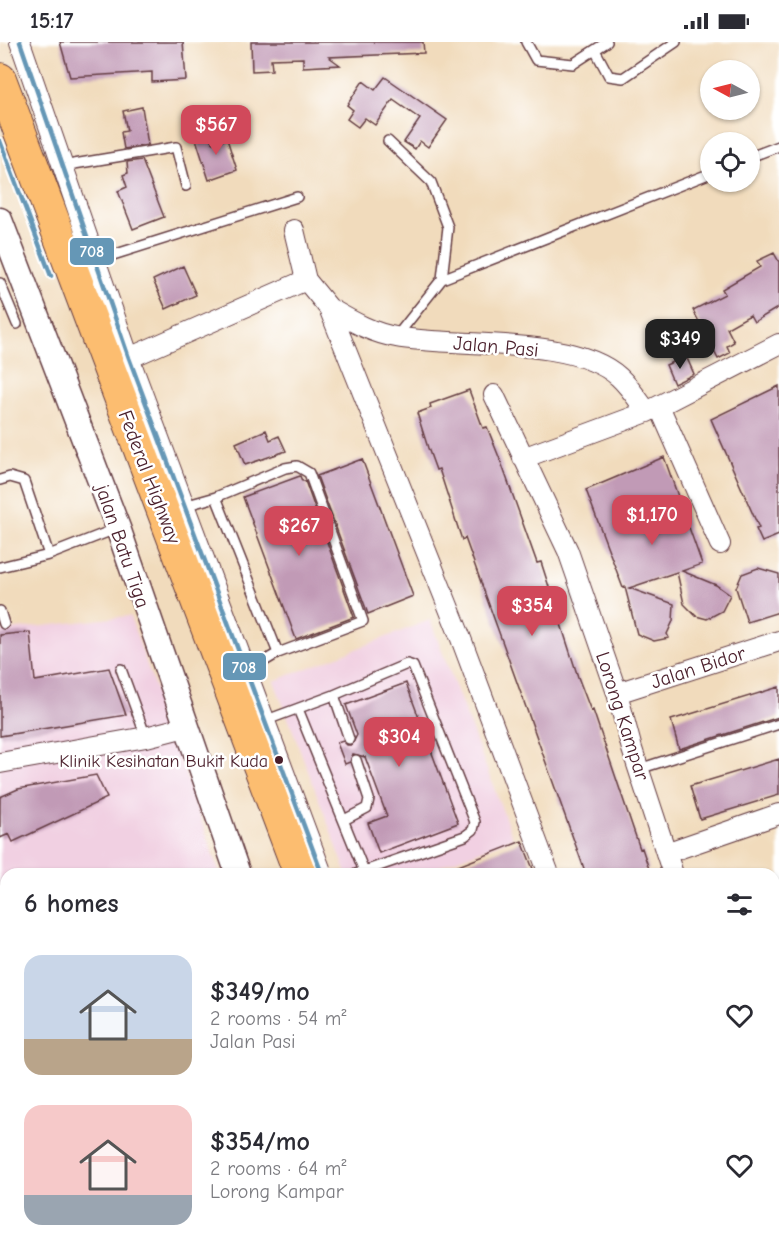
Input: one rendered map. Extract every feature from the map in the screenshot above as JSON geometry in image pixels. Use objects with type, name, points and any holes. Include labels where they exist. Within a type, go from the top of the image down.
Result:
[{"type":"highway","name":"Federal Highway","points":[[0,79],[298,868]]},
{"type":"highway","name":"Federal Highway","points":[[0,141],[275,868]]},
{"type":"street","points":[[20,42],[129,358],[320,868]]},
{"type":"street","name":"jalan Batu Tiga","points":[[0,220],[118,528],[185,727],[236,868]]},
{"type":"street","points":[[294,230],[306,280],[329,308],[460,636],[547,868]]},
{"type":"street","points":[[129,358],[306,280]]},
{"type":"street","name":"Jalan Pasi","points":[[329,308],[361,326],[396,337],[525,346],[565,353],[598,364],[618,375],[653,409],[720,544]]},
{"type":"street","points":[[524,458],[653,409],[779,344]]},
{"type":"street","name":"Lorong Kampar","points":[[494,395],[568,551],[617,693],[671,868]]},
{"type":"street","name":"Jalan Bidor","points":[[617,693],[779,641]]},
{"type":"street","points":[[1,759],[146,737],[185,727]]},
{"type":"street","points":[[666,853],[779,814]]},
{"type":"lane","points":[[526,42],[536,60],[573,64],[607,42]]},
{"type":"lane","points":[[595,50],[609,76],[623,78],[676,42]]},
{"type":"lane","points":[[387,141],[431,182],[448,227],[442,279]]},
{"type":"lane","points":[[760,153],[779,146]]},
{"type":"lane","points":[[62,166],[176,147],[186,186]]},
{"type":"lane","points":[[396,337],[442,279],[700,176]]},
{"type":"lane","points":[[94,261],[297,197]]},
{"type":"lane","points":[[0,283],[17,324]]},
{"type":"lane","points":[[184,506],[216,497],[285,468],[297,466],[309,473],[363,621],[278,653],[246,672]]},
{"type":"lane","points":[[0,480],[10,477],[24,481],[49,555]]},
{"type":"lane","points":[[216,497],[278,653]]},
{"type":"lane","points":[[0,567],[49,555],[118,528]]},
{"type":"lane","points":[[0,611],[4,624]]},
{"type":"lane","points":[[264,721],[407,664],[413,666],[475,822],[472,830],[465,836],[374,868]]},
{"type":"lane","points":[[121,669],[146,737]]},
{"type":"lane","points":[[334,695],[349,739]]},
{"type":"lane","points":[[298,708],[344,820],[358,868]]},
{"type":"lane","points":[[639,769],[779,724]]},
{"type":"lane","points":[[344,820],[367,808],[369,799],[357,760]]},
{"type":"shaded area","points":[[130,616],[218,868],[0,868],[0,631]]},
{"type":"shaded area","name":"Klinik Kesihatan Bukit Kuda","points":[[430,620],[513,838],[436,868],[345,868],[274,681]]},
{"type":"building","points":[[60,42],[183,42],[186,80],[152,82],[152,72],[70,77]]},
{"type":"building","points":[[251,42],[423,42],[424,53],[329,57],[340,65],[303,67],[303,58],[271,59],[272,70],[252,71]]},
{"type":"building","points":[[385,77],[447,120],[428,147],[420,141],[415,149],[404,142],[420,119],[393,100],[375,125],[365,118],[358,127],[347,119],[353,110],[347,105],[363,81],[375,90]]},
{"type":"building","points":[[142,107],[148,145],[124,149],[121,132],[127,131],[123,111]]},
{"type":"building","points":[[209,131],[213,143],[227,139],[237,170],[209,180],[195,136]]},
{"type":"building","points":[[142,160],[164,217],[133,229],[118,191],[127,187],[123,175],[128,173],[127,162]]},
{"type":"building","points":[[774,253],[779,262],[779,307],[754,322],[750,315],[727,328],[734,342],[727,346],[730,353],[718,359],[693,310],[725,294],[722,289],[760,267],[757,261]]},
{"type":"building","points":[[183,266],[196,295],[166,309],[153,280]]},
{"type":"building","points":[[686,356],[694,374],[674,384],[666,365]]},
{"type":"building","points":[[779,386],[779,535],[762,542],[756,529],[759,528],[711,419]]},
{"type":"building","points":[[469,390],[483,428],[487,427],[537,563],[541,562],[578,677],[591,711],[593,710],[640,849],[642,848],[649,868],[584,868],[465,538],[462,540],[439,469],[436,470],[428,448],[417,413],[431,408],[430,404]]},
{"type":"building","points":[[266,430],[270,440],[279,436],[286,451],[245,465],[236,443]]},
{"type":"building","points":[[664,457],[702,564],[682,571],[716,585],[730,595],[722,611],[707,619],[696,616],[684,604],[677,572],[629,588],[674,604],[673,621],[667,634],[669,638],[654,641],[637,634],[625,587],[623,588],[586,490]]},
{"type":"building","points":[[362,459],[413,596],[368,614],[317,476]]},
{"type":"building","points":[[300,476],[302,481],[305,481],[354,617],[296,639],[243,497]]},
{"type":"building","points":[[758,568],[779,574],[779,612],[747,622],[736,588],[742,574]]},
{"type":"building","points":[[30,632],[35,681],[109,668],[126,715],[0,736],[0,635]]},
{"type":"building","points":[[406,683],[458,823],[379,853],[368,823],[387,816],[365,757],[353,754],[350,762],[345,764],[337,743],[343,741],[347,745],[352,745],[357,735],[346,705]]},
{"type":"building","points":[[779,687],[779,717],[679,749],[671,720]]},
{"type":"building","points":[[779,759],[779,795],[700,819],[690,786]]},
{"type":"building","points":[[96,775],[107,798],[13,842],[9,834],[0,838],[0,797],[18,789]]},
{"type":"building","points":[[522,841],[533,868],[453,868]]},
{"type":"transit line","name":"708","points":[[20,42],[129,358],[320,868]]},
{"type":"transit line","name":"708","points":[[0,141],[51,276]]},
{"type":"place","name":"Klinik Kesihatan Bukit Kuda","points":[[279,760]]}]
